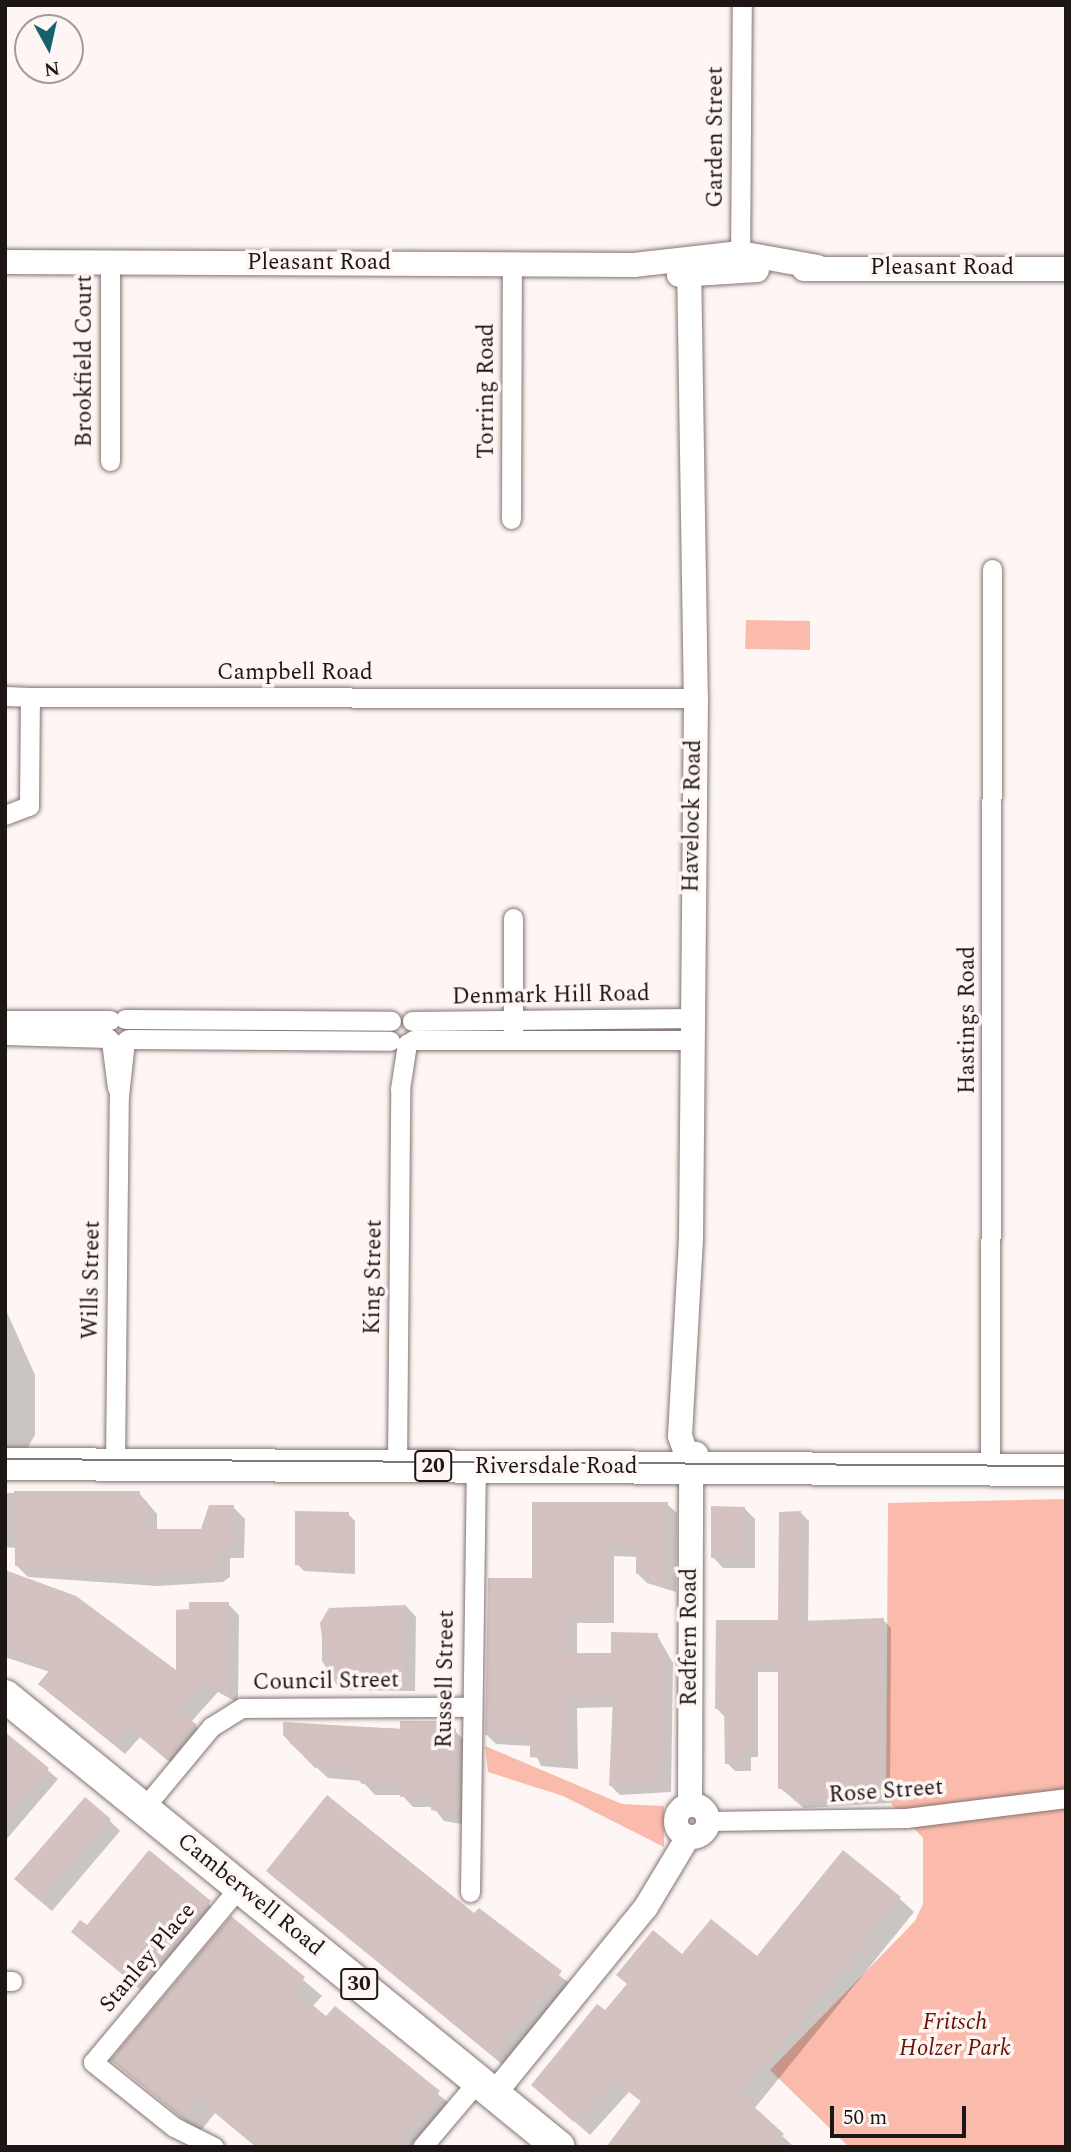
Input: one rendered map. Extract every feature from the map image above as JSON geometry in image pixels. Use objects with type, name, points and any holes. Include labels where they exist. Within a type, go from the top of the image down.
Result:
[{"type":"main road","name":"Riversdale Road","points":[[5,1464],[1066,1470]]},
{"type":"main road","name":"Camberwell Road","points":[[5,1696],[559,2147]]},
{"type":"street","name":"Garden Street","points":[[740,261],[742,5]]},
{"type":"street","name":"Pleasant Road","points":[[5,262],[634,265],[689,269],[740,261],[818,267],[1066,269]]},
{"type":"street","name":"Brookfield Court","points":[[110,262],[110,461]]},
{"type":"street","name":"Torring Road","points":[[511,519],[512,264]]},
{"type":"street","name":"Havelock Road","points":[[689,269],[696,698],[688,1371],[696,1431],[691,1468]]},
{"type":"street","name":"Hastings Road","points":[[990,1470],[992,569]]},
{"type":"street","name":"Campbell Road","points":[[5,696],[696,698]]},
{"type":"street","points":[[5,815],[23,812],[30,801],[30,697]]},
{"type":"street","points":[[513,918],[513,1030]]},
{"type":"street","name":"Denmark Hill Road","points":[[5,1020],[118,1033]]},
{"type":"street","name":"Denmark Hill Road","points":[[5,1035],[401,1035],[513,1030],[690,1029]]},
{"type":"street","name":"Wills Street","points":[[114,1464],[118,1033]]},
{"type":"street","name":"King Street","points":[[397,1466],[401,1035]]},
{"type":"street","name":"Russell Street","points":[[470,1892],[470,1707],[476,1466]]},
{"type":"street","name":"Redfern Road","points":[[486,2088],[652,1899],[688,1837],[675,1823],[699,1813],[691,1468]]},
{"type":"street","name":"Council Street","points":[[143,1809],[211,1727],[242,1708],[470,1707]]},
{"type":"street","name":"Rose Street","points":[[699,1813],[906,1818],[1066,1798]]},
{"type":"street","name":"Stanley Place","points":[[214,2147],[174,2127],[93,2062],[240,1886]]},
{"type":"street","points":[[422,2147],[486,2088]]},
{"type":"green space","points":[[746,620],[810,621],[810,650],[745,649]]},
{"type":"green space","name":"Fritsch Holzer Park","points":[[1066,1499],[1066,2147],[849,2147],[770,2070],[915,1921],[923,1904],[923,1838],[886,1798],[888,1503]]},
{"type":"green space","points":[[485,1746],[622,1804],[664,1806],[664,1847],[563,1796],[488,1772]]},
{"type":"building","points":[[14,1491],[140,1491],[140,1501],[147,1501],[146,1529],[201,1529],[209,1505],[234,1505],[234,1547],[219,1547],[219,1566],[211,1572],[145,1575],[15,1566]]},
{"type":"building","points":[[532,1502],[668,1502],[667,1583],[650,1584],[650,1574],[636,1574],[636,1548],[605,1548],[605,1614],[569,1614],[568,1653],[611,1653],[611,1632],[658,1633],[658,1651],[664,1651],[662,1783],[609,1786],[613,1698],[568,1699],[569,1760],[530,1757],[530,1737],[485,1735],[488,1578],[532,1578]]},
{"type":"building","points":[[711,1506],[745,1507],[745,1558],[711,1558]]},
{"type":"building","points":[[295,1511],[349,1512],[349,1568],[295,1565]]},
{"type":"building","points":[[801,1511],[800,1621],[884,1618],[883,1796],[794,1801],[794,1789],[778,1789],[778,1665],[751,1665],[751,1750],[744,1750],[744,1764],[725,1764],[724,1709],[715,1709],[716,1620],[778,1620],[779,1512]]},
{"type":"building","points":[[5,1570],[76,1596],[176,1670],[176,1610],[189,1609],[189,1602],[229,1602],[227,1693],[206,1681],[180,1711],[197,1725],[167,1760],[128,1727],[113,1744],[38,1684],[53,1666],[5,1651]]},
{"type":"building","points":[[406,1605],[405,1681],[328,1680],[320,1623],[329,1608]]},
{"type":"building","points":[[400,1721],[443,1721],[456,1729],[457,1815],[431,1810],[431,1797],[400,1797],[400,1785],[362,1784],[349,1769],[315,1768],[283,1735],[283,1722],[400,1729]]},
{"type":"building","points":[[5,1732],[49,1768],[5,1819]]},
{"type":"building","points":[[327,1795],[474,1913],[479,1908],[562,1971],[494,2057],[266,1871]]},
{"type":"building","points":[[85,1797],[111,1819],[40,1901],[14,1879]]},
{"type":"building","points":[[149,1850],[211,1901],[139,1988],[71,1932],[80,1920],[87,1925]]},
{"type":"building","points":[[843,1850],[901,1897],[740,2094],[784,2134],[773,2147],[606,2147],[641,2101],[614,2079],[574,2122],[531,2085],[597,2004],[605,2010],[627,1984],[616,1975],[653,1930],[682,1954],[711,1919],[757,1956]]},
{"type":"building","points":[[231,1916],[305,1977],[294,1990],[326,2016],[335,2006],[440,2091],[395,2147],[257,2147],[197,2096],[180,2116],[110,2060]]},
{"type":"tram line","points":[[5,1459],[1066,1466]]}]
